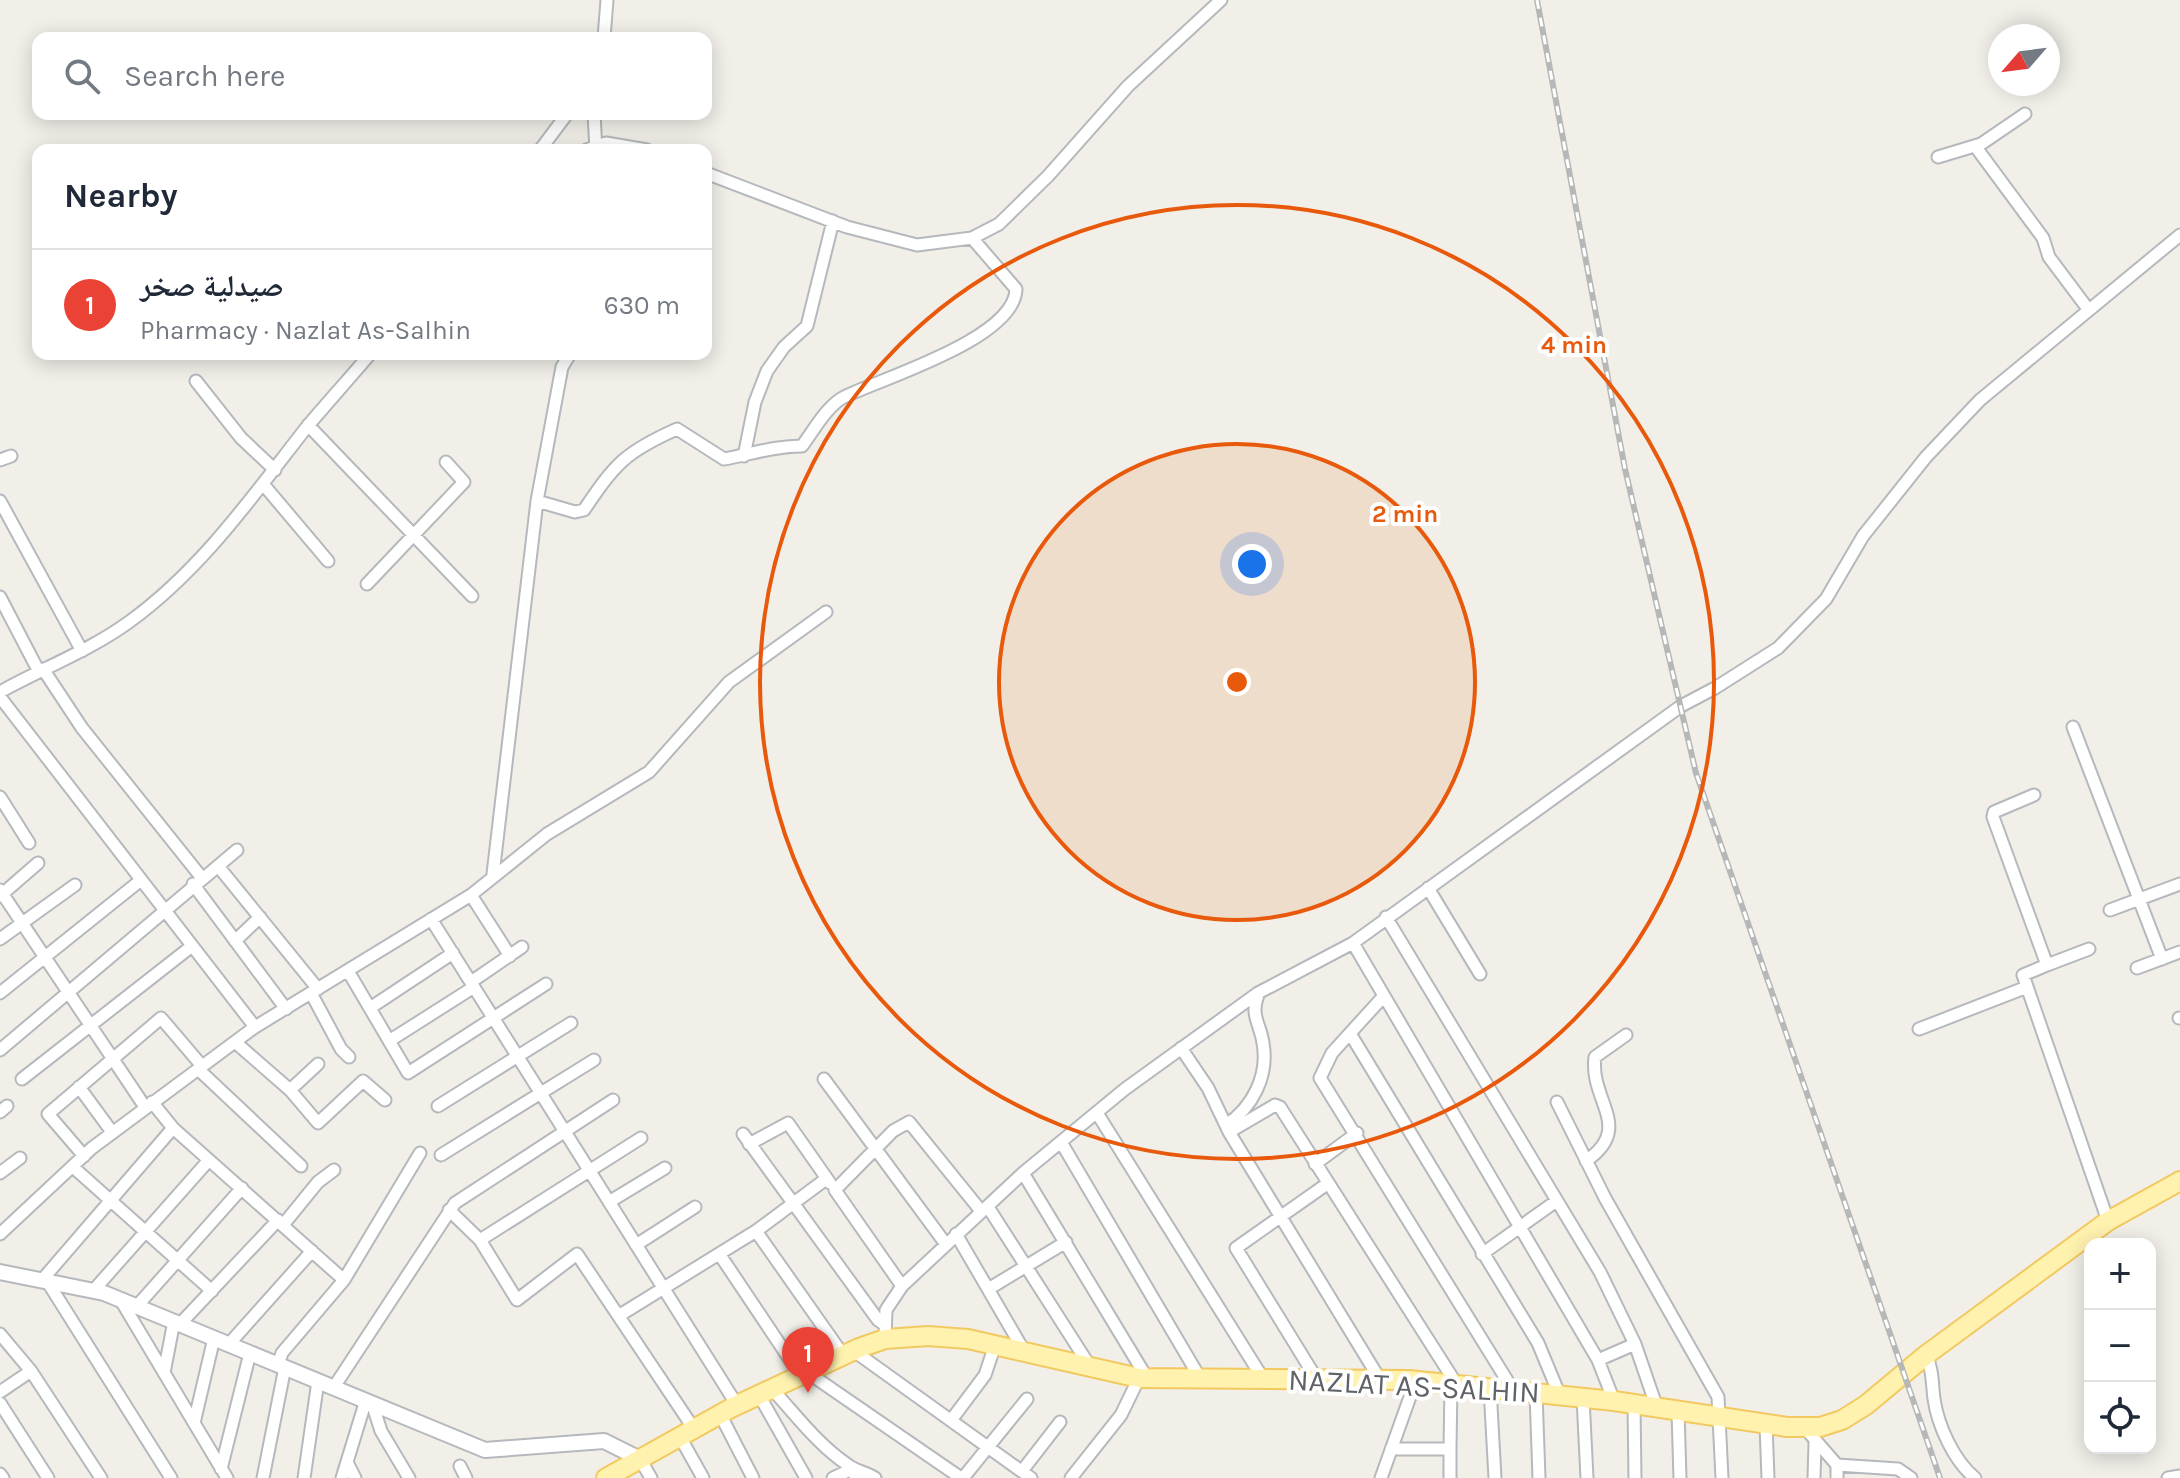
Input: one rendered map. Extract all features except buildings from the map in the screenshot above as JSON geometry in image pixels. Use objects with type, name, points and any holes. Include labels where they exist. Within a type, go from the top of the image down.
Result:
[{"type":"main road","name":"NAZLAT AS-SALHIN","points":[[606,1478],[728,1410],[885,1332],[995,1345],[1091,1369],[1143,1378],[1416,1380],[1614,1401],[1810,1435],[1842,1420],[2108,1221],[2180,1181]]},
{"type":"street","points":[[604,32],[607,0]]},
{"type":"street","points":[[712,175],[833,221],[917,245],[972,238],[999,224],[1048,176],[1128,86],[1221,0]]},
{"type":"street","points":[[1938,157],[1975,146],[2025,114]]},
{"type":"street","points":[[544,144],[562,120]]},
{"type":"street","points":[[593,144],[594,120]]},
{"type":"street","points":[[1975,146],[2043,238],[2049,257],[2088,309]]},
{"type":"street","points":[[744,456],[755,402],[767,371],[784,347],[807,326],[833,221]]},
{"type":"street","points":[[885,1332],[886,1310],[902,1286],[945,1243],[1023,1173],[1181,1048],[1258,993],[1353,943],[1681,706],[1778,648],[1826,599],[1863,536],[1926,457],[1980,400],[2180,235]]},
{"type":"street","points":[[537,501],[575,512],[584,510],[614,464],[642,445],[677,429],[724,459],[780,445],[802,446],[844,397],[871,388],[996,325],[1016,302],[1016,289],[972,238]]},
{"type":"street","points":[[255,1027],[0,694],[82,651],[130,621],[215,543],[308,425],[365,360]]},
{"type":"street","points":[[493,874],[537,501],[562,367],[566,360]]},
{"type":"street","points":[[196,381],[241,438],[275,470]]},
{"type":"street","points":[[308,425],[472,596]]},
{"type":"street","points":[[367,584],[464,482],[446,462]]},
{"type":"street","points":[[263,484],[328,561]]},
{"type":"street","points":[[0,501],[82,651]]},
{"type":"street","points":[[0,597],[41,670],[197,881],[235,941],[286,1009]]},
{"type":"street","points":[[0,1234],[112,1132],[255,1027],[471,895],[493,874],[547,834],[649,772],[729,682],[826,612]]},
{"type":"street","points":[[2073,727],[2162,959]]},
{"type":"street","points":[[2034,795],[1994,812],[1993,817],[2047,965]]},
{"type":"street","points":[[0,797],[29,843]]},
{"type":"street","points":[[0,1050],[237,850]]},
{"type":"street","points":[[38,863],[1,893],[112,1058],[148,1104],[173,1128],[344,1280]]},
{"type":"street","points":[[218,866],[314,991],[349,1057]]},
{"type":"street","points":[[0,993],[141,880]]},
{"type":"street","points":[[2110,910],[2180,884]]},
{"type":"street","points":[[0,939],[75,885]]},
{"type":"street","points":[[1428,888],[1480,974]]},
{"type":"street","points":[[471,895],[510,956]]},
{"type":"street","points":[[235,941],[260,917]]},
{"type":"street","points":[[1386,917],[1555,1202],[1600,1272],[1635,1344],[1657,1408]]},
{"type":"street","points":[[431,919],[664,1290],[728,1410],[753,1478]]},
{"type":"street","points":[[1353,943],[1382,998],[1598,1360],[1614,1401]]},
{"type":"street","points":[[22,1079],[192,946]]},
{"type":"street","points":[[389,1041],[522,947]]},
{"type":"street","points":[[2089,949],[2025,973],[2027,987],[2108,1221]]},
{"type":"street","points":[[2137,968],[2180,952]]},
{"type":"street","points":[[370,1008],[453,953]]},
{"type":"street","points":[[348,971],[408,1073],[546,984]]},
{"type":"street","points":[[1919,1029],[2027,987]]},
{"type":"street","points":[[1228,1129],[1250,1105],[1259,1086],[1264,1046],[1253,1007],[1258,993]]},
{"type":"street","points":[[1382,998],[1332,1053],[1319,1075],[1513,1390]]},
{"type":"street","points":[[84,1156],[48,1114],[161,1018],[200,1067],[301,1166]]},
{"type":"street","points":[[438,1106],[571,1023]]},
{"type":"street","points":[[1351,1035],[1538,1343],[1560,1396]]},
{"type":"street","points":[[1586,1161],[1606,1146],[1611,1134],[1593,1071],[1595,1057],[1603,1048],[1626,1035]]},
{"type":"street","points":[[235,1042],[290,1090],[318,1123],[363,1081],[385,1100]]},
{"type":"street","points":[[1181,1048],[1208,1088],[1228,1129],[1379,1378]]},
{"type":"street","points":[[441,1155],[594,1060]]},
{"type":"street","points":[[290,1090],[318,1064]]},
{"type":"street","points":[[824,1079],[945,1243]]},
{"type":"street","points":[[79,1087],[112,1132]]},
{"type":"street","points":[[334,1387],[455,1203],[613,1100]]},
{"type":"street","points":[[1557,1102],[1586,1161],[1718,1397],[1722,1478]]},
{"type":"street","points":[[1228,1129],[1277,1105],[1315,1164],[1454,1384],[1450,1478]]},
{"type":"street","points":[[1097,1113],[1262,1377]]},
{"type":"street","points":[[835,1190],[902,1123],[909,1122],[985,1209],[1026,1266],[1091,1369]]},
{"type":"street","points":[[885,1332],[746,1139],[788,1123],[902,1286]]},
{"type":"street","points":[[44,1281],[173,1128]]},
{"type":"street","points":[[1315,1164],[1357,1133]]},
{"type":"street","points":[[480,1240],[641,1138]]},
{"type":"street","points":[[1061,1142],[1200,1378]]},
{"type":"street","points":[[263,1478],[282,1353],[344,1280],[420,1153]]},
{"type":"street","points":[[0,1173],[20,1158]]},
{"type":"street","points":[[93,1291],[209,1160]]},
{"type":"street","points":[[73,1167],[212,1291]]},
{"type":"street","points":[[609,1202],[665,1168]]},
{"type":"street","points":[[164,1373],[177,1323],[281,1223],[318,1182],[334,1170]]},
{"type":"street","points":[[1023,1173],[1143,1378],[1121,1415],[1071,1478]]},
{"type":"street","points":[[620,1315],[720,1255],[826,1179]]},
{"type":"street","points":[[1316,1378],[1237,1252],[1238,1245],[1327,1184]]},
{"type":"street","points":[[137,1306],[242,1188]]},
{"type":"street","points":[[1482,1254],[1555,1202]]},
{"type":"street","points":[[636,1245],[695,1207]]},
{"type":"street","points":[[449,1210],[480,1240],[517,1300],[577,1254],[620,1315],[687,1433],[703,1478]]},
{"type":"street","points":[[756,1231],[848,1353],[952,1419],[1026,1474],[1060,1422]]},
{"type":"street","points":[[956,1234],[1024,1351]]},
{"type":"street","points":[[990,1288],[1066,1242]]},
{"type":"street","points":[[229,1344],[312,1251]]},
{"type":"street","points":[[720,1255],[804,1374],[962,1478],[1027,1399]]},
{"type":"street","points":[[0,1272],[120,1299],[485,1450],[604,1441],[640,1459],[651,1478]]},
{"type":"street","points":[[44,1281],[171,1478]]},
{"type":"street","points":[[120,1299],[224,1474]]},
{"type":"street","points":[[0,1334],[31,1371],[101,1478]]},
{"type":"street","points":[[194,1423],[214,1338]]},
{"type":"street","points":[[1598,1360],[1635,1344]]},
{"type":"street","points":[[952,1419],[985,1375],[995,1345]]},
{"type":"street","points":[[224,1474],[250,1353]]},
{"type":"street","points":[[1926,1355],[1931,1365],[1934,1403],[1946,1437],[1965,1470],[1975,1478]]},
{"type":"street","points":[[0,1392],[31,1371]]},
{"type":"street","points":[[1381,1478],[1416,1380]]},
{"type":"street","points":[[304,1478],[318,1381]]},
{"type":"street","points":[[1490,1388],[1495,1478]]},
{"type":"street","points":[[766,1392],[854,1473]]},
{"type":"street","points":[[766,1392],[806,1478]]},
{"type":"street","points":[[1536,1393],[1539,1478]]},
{"type":"street","points":[[1583,1398],[1587,1478]]},
{"type":"street","points":[[342,1478],[369,1402]]},
{"type":"street","points":[[369,1402],[381,1431],[409,1478]]},
{"type":"street","points":[[0,1403],[48,1478]]},
{"type":"street","points":[[1634,1405],[1635,1478]]},
{"type":"street","points":[[1678,1412],[1680,1478]]},
{"type":"street","points":[[1766,1425],[1768,1478]]},
{"type":"street","points":[[1810,1435],[1837,1465],[1837,1478]]},
{"type":"street","points":[[1810,1435],[1814,1478]]},
{"type":"street","points":[[1391,1449],[1450,1449]]},
{"type":"street","points":[[347,1462],[355,1478]]},
{"type":"street","points":[[1837,1465],[1898,1469],[1911,1478]]},
{"type":"street","points":[[460,1466],[466,1478]]},
{"type":"street","points":[[833,1478],[854,1473],[860,1468],[875,1478]]},
{"type":"street","points":[[2168,1478],[2180,1476]]},
{"type":"railway","points":[[1537,0],[1625,469],[1696,773],[1940,1478]]},
{"type":"place","name":"صيدلية صخر","points":[[808,1393]]}]
